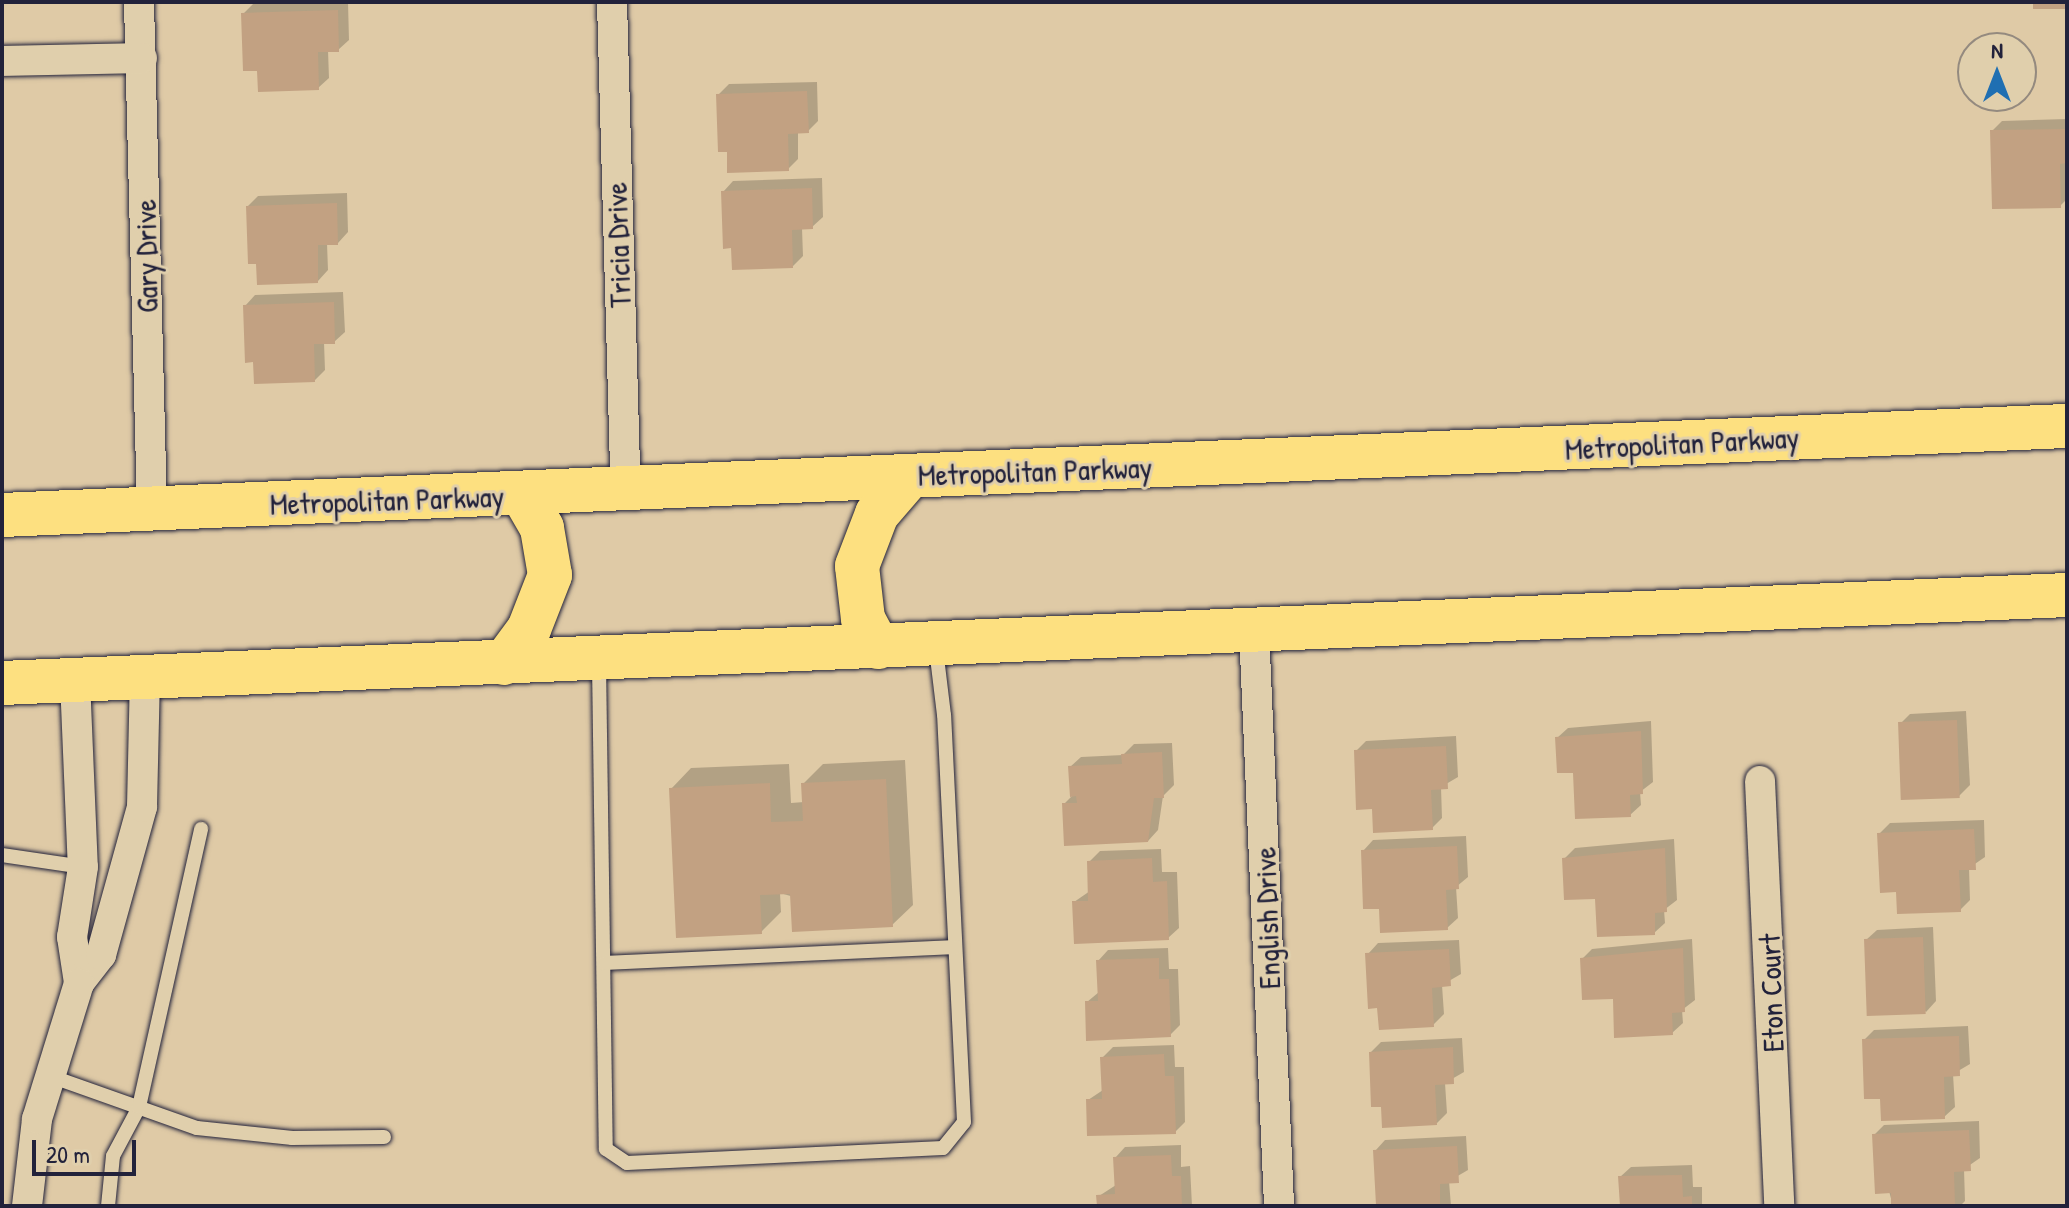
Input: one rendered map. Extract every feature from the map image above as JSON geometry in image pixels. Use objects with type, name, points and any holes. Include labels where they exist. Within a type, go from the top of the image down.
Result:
[{"type":"main road","name":"Metropolitan Parkway","points":[[2,515],[2067,426]]},
{"type":"main road","points":[[878,647],[863,619],[857,566],[877,514],[909,477]]},
{"type":"main road","points":[[504,663],[529,629],[550,575],[542,528],[522,494]]},
{"type":"main road","points":[[2,683],[2067,595]]},
{"type":"street","name":"Gary Drive","points":[[139,2],[152,509]]},
{"type":"street","name":"Tricia Drive","points":[[612,2],[626,489]]},
{"type":"street","points":[[2,61],[142,58]]},
{"type":"street","name":"English Drive","points":[[1254,630],[1279,1206]]},
{"type":"street","points":[[27,1206],[37,1119],[79,983],[101,955],[127,874],[142,807],[145,678]]},
{"type":"street","points":[[75,680],[83,867],[72,937],[79,983]]},
{"type":"street","name":"Eton Court","points":[[1760,781],[1779,1206]]},
{"type":"street","points":[[83,867],[127,874]]},
{"type":"lane","points":[[599,659],[606,1149],[627,1163],[943,1148],[964,1122],[944,715],[935,644]]},
{"type":"lane","points":[[108,1206],[113,1156],[139,1107],[201,829]]},
{"type":"lane","points":[[2,855],[83,867]]},
{"type":"lane","points":[[605,963],[955,947]]},
{"type":"lane","points":[[50,1076],[197,1128],[292,1138],[384,1137]]},
{"type":"building","points":[[2033,2],[2067,2],[2067,9],[2033,9]]},
{"type":"building","points":[[338,10],[339,52],[318,52],[319,90],[258,92],[257,71],[243,71],[241,13]]},
{"type":"building","points":[[807,91],[809,133],[788,134],[789,171],[727,173],[727,152],[718,152],[716,94]]},
{"type":"building","points":[[2067,129],[2067,163],[2060,164],[2061,208],[1992,209],[1990,130]]},
{"type":"building","points":[[812,188],[813,229],[792,230],[793,268],[732,270],[731,248],[723,249],[721,191]]},
{"type":"building","points":[[337,203],[338,245],[318,245],[318,283],[257,285],[256,264],[248,264],[246,206]]},
{"type":"building","points":[[334,302],[335,344],[314,344],[315,382],[254,384],[253,362],[245,363],[243,305]]},
{"type":"building","points":[[1957,720],[1960,798],[1901,800],[1898,722]]},
{"type":"building","points":[[1641,731],[1643,794],[1630,795],[1631,817],[1575,819],[1573,773],[1557,773],[1555,737]]},
{"type":"building","points":[[1446,746],[1448,789],[1431,790],[1433,830],[1373,833],[1372,809],[1356,810],[1354,750]]},
{"type":"building","points":[[1162,752],[1164,798],[1154,798],[1148,842],[1064,846],[1062,803],[1077,803],[1076,796],[1070,797],[1068,766],[1122,764],[1121,754]]},
{"type":"building","points":[[886,779],[893,927],[792,932],[790,894],[760,895],[762,934],[676,938],[669,788],[770,783],[771,822],[803,821],[801,783]]},
{"type":"building","points":[[1974,829],[1976,870],[1959,870],[1961,912],[1897,914],[1896,892],[1880,893],[1877,833]]},
{"type":"building","points":[[1457,846],[1459,889],[1446,890],[1448,930],[1380,933],[1379,909],[1363,909],[1361,850]]},
{"type":"building","points":[[1665,848],[1667,912],[1655,913],[1655,935],[1597,937],[1595,899],[1564,900],[1562,858]]},
{"type":"building","points":[[1152,858],[1153,882],[1167,881],[1169,940],[1074,944],[1072,901],[1088,901],[1087,861]]},
{"type":"building","points":[[1923,937],[1926,1014],[1867,1016],[1864,939]]},
{"type":"building","points":[[1683,948],[1685,1012],[1672,1013],[1673,1035],[1614,1038],[1613,999],[1582,1000],[1580,958]]},
{"type":"building","points":[[1449,949],[1451,986],[1432,988],[1434,1027],[1379,1030],[1377,1008],[1368,1009],[1365,953]]},
{"type":"building","points":[[1159,958],[1159,979],[1169,979],[1171,1037],[1086,1041],[1085,1001],[1098,1001],[1096,960]]},
{"type":"building","points":[[1959,1036],[1960,1076],[1944,1077],[1945,1119],[1881,1121],[1880,1099],[1864,1099],[1862,1039]]},
{"type":"building","points":[[1453,1047],[1454,1084],[1435,1085],[1437,1125],[1382,1128],[1381,1107],[1371,1107],[1369,1052]]},
{"type":"building","points":[[1164,1054],[1165,1076],[1174,1076],[1176,1134],[1087,1136],[1086,1099],[1102,1099],[1100,1057]]},
{"type":"building","points":[[1969,1130],[1971,1171],[1954,1172],[1955,1206],[1891,1206],[1891,1193],[1875,1194],[1872,1134]]},
{"type":"building","points":[[1457,1146],[1459,1183],[1440,1184],[1440,1206],[1376,1205],[1373,1150]]},
{"type":"building","points":[[1171,1155],[1172,1176],[1181,1176],[1182,1206],[1097,1206],[1096,1195],[1115,1194],[1113,1157]]},
{"type":"building","points":[[1682,1175],[1683,1197],[1692,1196],[1692,1206],[1620,1206],[1618,1176]]}]
